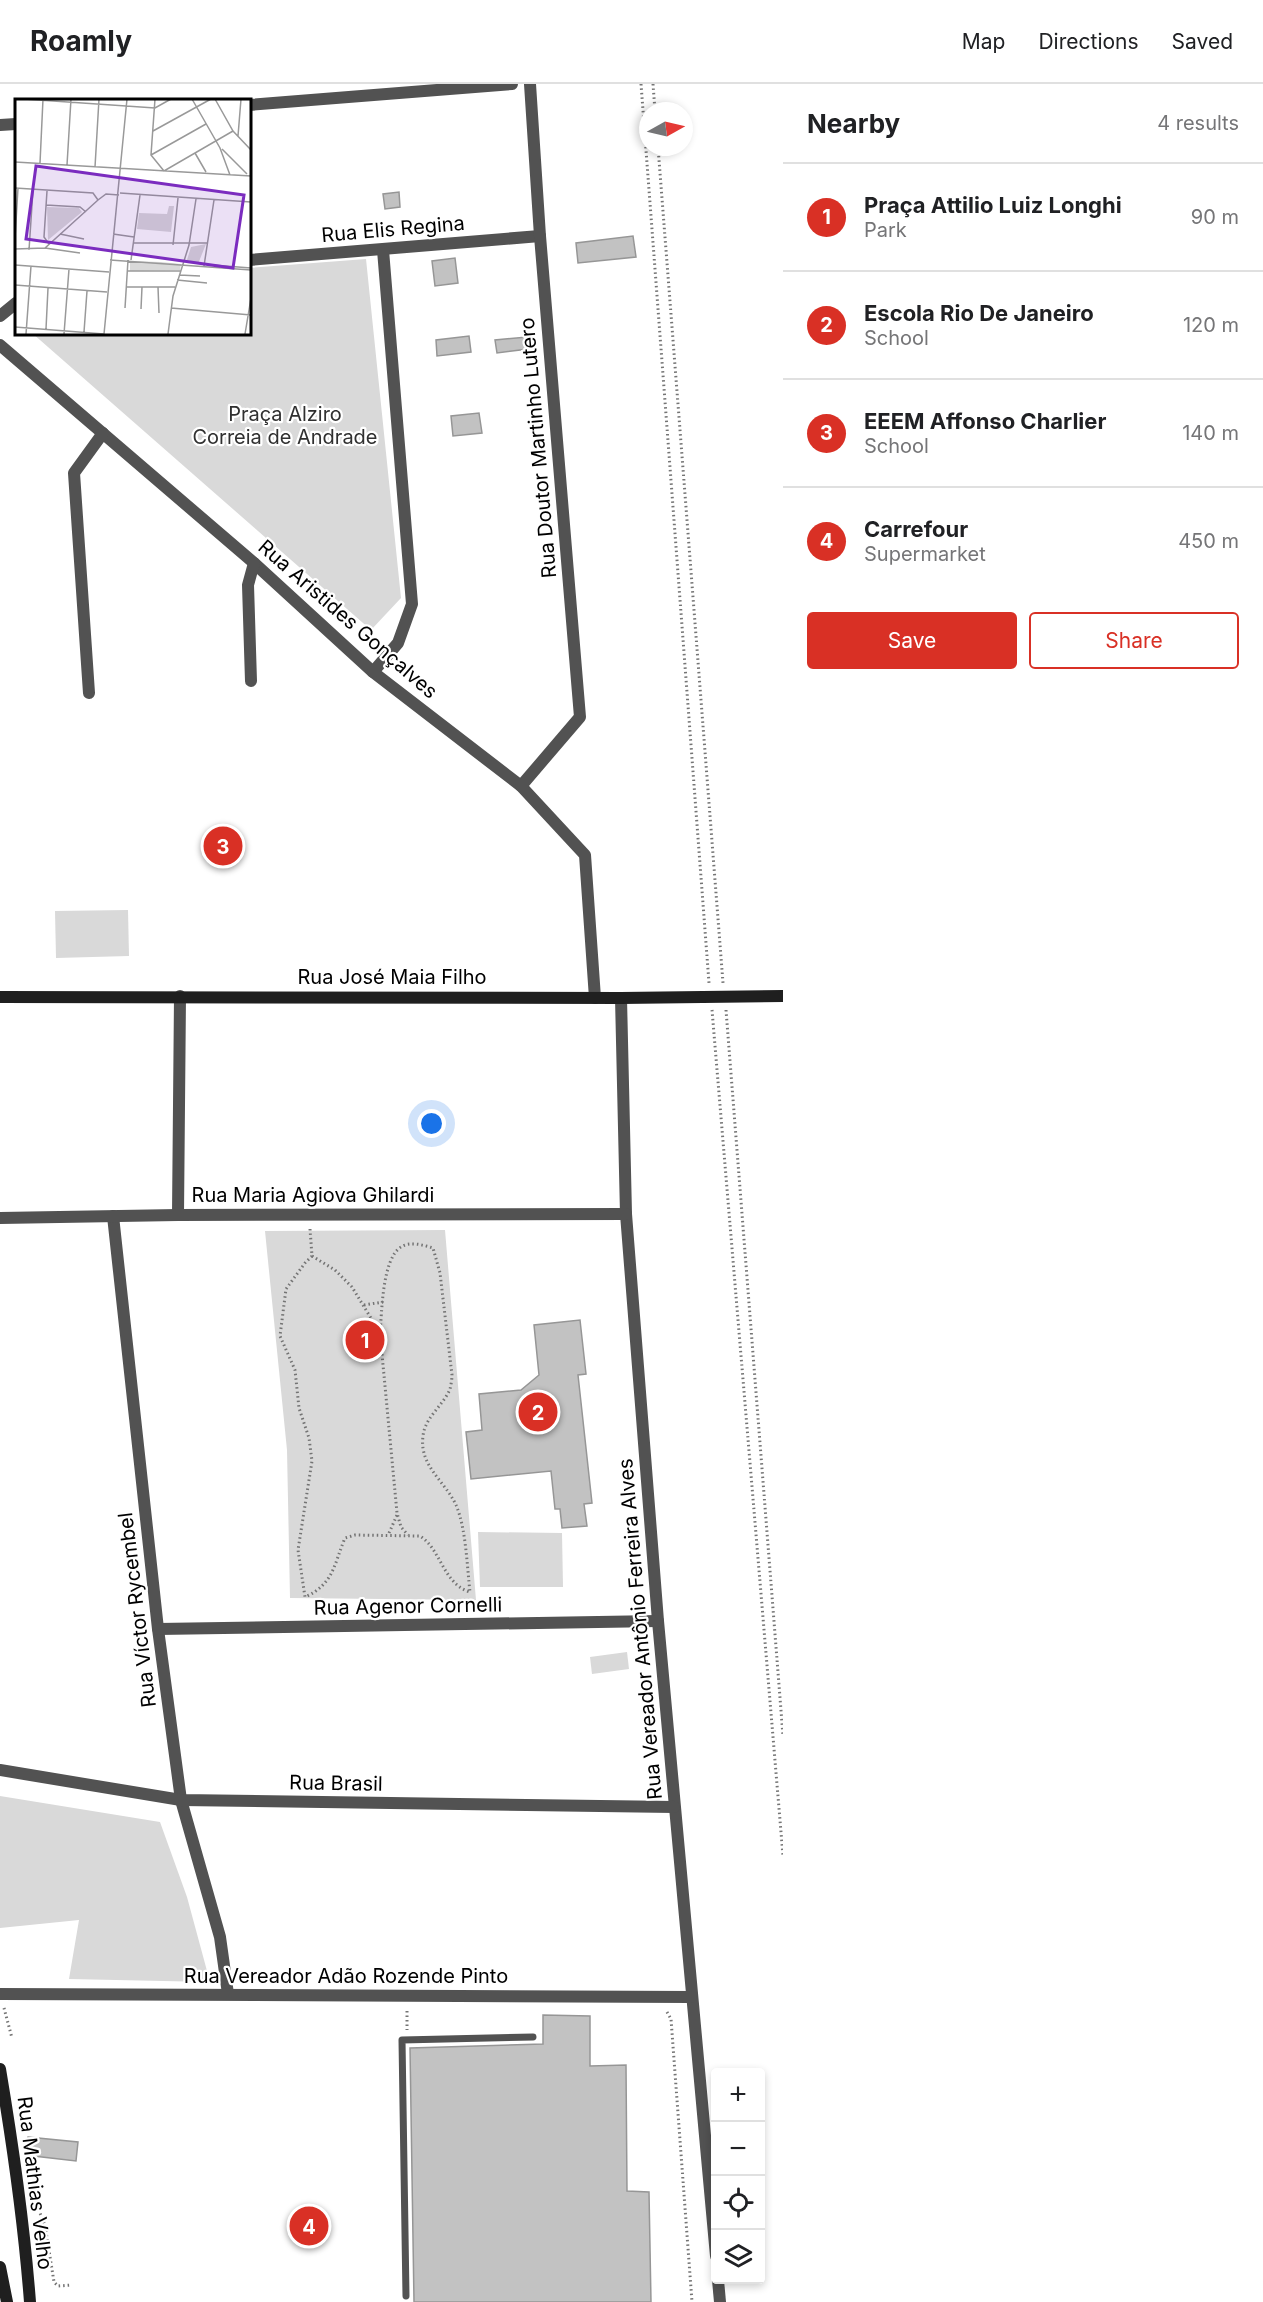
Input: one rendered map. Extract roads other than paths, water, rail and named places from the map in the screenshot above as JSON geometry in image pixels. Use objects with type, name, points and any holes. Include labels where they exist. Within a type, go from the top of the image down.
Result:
[{"type":"street","points":[[250,105],[512,84]]},
{"type":"street","name":"Rua Doutor Martinho Lutero","points":[[521,786],[580,717],[540,236],[530,84]]},
{"type":"street","points":[[0,125],[15,124]]},
{"type":"street","name":"Rua Elis Regina","points":[[250,260],[540,236]]},
{"type":"street","points":[[373,672],[398,643],[412,604],[384,250]]},
{"type":"street","points":[[0,316],[15,304]]},
{"type":"street","name":"Rua Aristides Gonçalves","points":[[0,345],[254,563],[373,672],[521,786],[585,855],[595,998]]},
{"type":"street","points":[[89,693],[74,473],[104,433]]},
{"type":"street","points":[[251,681],[248,585],[254,563]]},
{"type":"street","points":[[178,1215],[180,996]]},
{"type":"street","name":"Rua José Maia Filho","points":[[0,997],[783,996]]},
{"type":"street","name":"Rua Vereador Antônio Ferreira Alves","points":[[621,998],[626,1214],[674,1807],[713,2230]]},
{"type":"street","name":"Rua Maria Agiova Ghilardi","points":[[0,1218],[178,1215],[626,1214]]},
{"type":"street","name":"Rua Víctor Rycembel","points":[[113,1216],[158,1629],[181,1800],[220,1937],[228,1994]]},
{"type":"street","name":"Rua Agenor Cornelli","points":[[158,1629],[658,1621]]},
{"type":"street","name":"Rua Brasil","points":[[0,1770],[181,1800],[674,1807]]},
{"type":"street","name":"Rua Vereador Adão Rozende Pinto","points":[[0,1994],[691,1997]]},
{"type":"street","name":"Rua Mathias Velho","points":[[0,2069],[12,2137],[26,2248],[30,2302]]},
{"type":"street","points":[[0,2267],[7,2302]]},
{"type":"street","points":[[718,2284],[720,2302]]},
{"type":"lane","points":[[406,2296],[402,2040],[533,2037]]},
{"type":"place","name":"EEEM Affonso Charlier","points":[[223,846]]},
{"type":"place","name":"Praça Attilio Luiz Longhi","points":[[365,1340]]},
{"type":"place","name":"Escola Rio De Janeiro","points":[[538,1412]]},
{"type":"place","name":"Carrefour","points":[[309,2226]]},
{"type":"park label","name":"Praça Alziro Correia de Andrade","points":[[285,426]]}]
